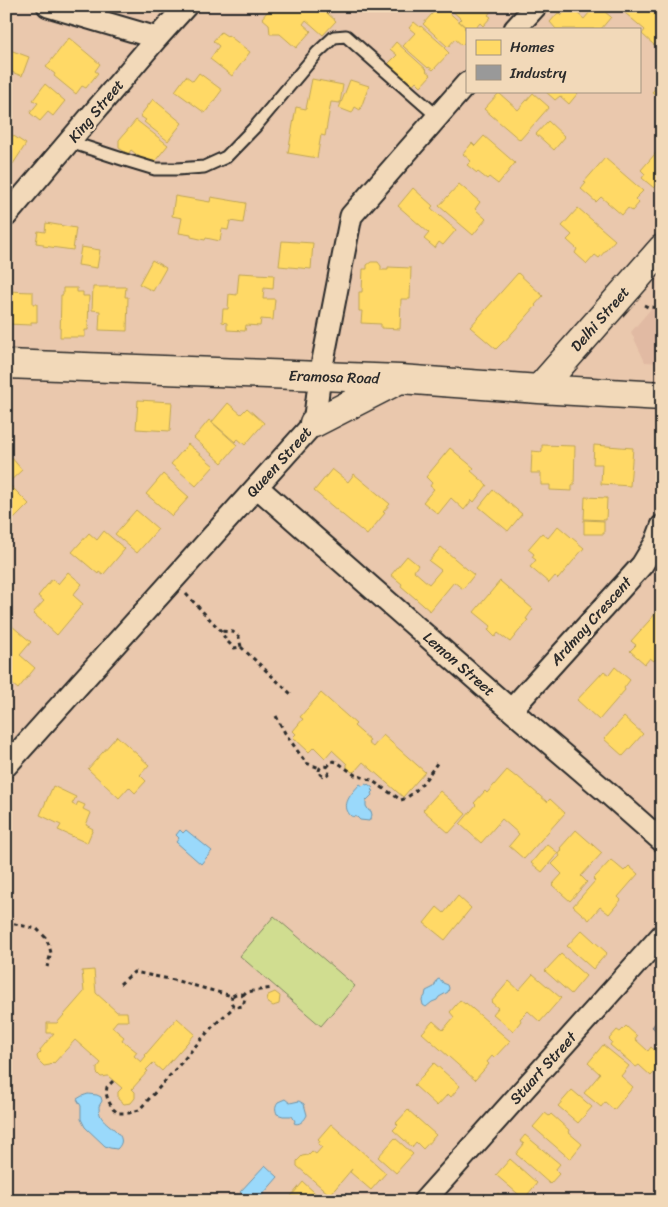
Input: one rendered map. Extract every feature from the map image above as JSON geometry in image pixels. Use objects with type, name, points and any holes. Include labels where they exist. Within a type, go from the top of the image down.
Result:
[{"type":"main road","name":"Delhi Street","points":[[539,389],[662,249]]},
{"type":"main road","name":"Eramosa Road","points":[[6,364],[400,379],[662,396]]},
{"type":"main road","points":[[314,423],[400,379]]},
{"type":"street","points":[[48,6],[157,38]]},
{"type":"street","name":"King Street","points":[[6,216],[186,6]]},
{"type":"street","points":[[516,28],[536,6]]},
{"type":"street","name":"Queen Street","points":[[6,766],[314,423],[320,376],[351,216],[466,83]]},
{"type":"street","name":"Lemon Street","points":[[257,487],[662,840]]},
{"type":"street","name":"Ardmay Crescent","points":[[511,710],[642,565],[656,542],[662,526]]},
{"type":"street","name":"Stuart Street","points":[[424,1201],[662,936]]},
{"type":"lane","points":[[70,142],[155,169],[204,167],[226,157],[255,127],[317,53],[334,37],[346,36],[437,116]]},
{"type":"path","points":[[644,304],[648,307],[662,308]]},
{"type":"path","points":[[188,596],[222,631],[226,640],[234,648],[241,646]]},
{"type":"path","points":[[222,631],[233,632],[239,637],[241,646],[291,694]]},
{"type":"path","points":[[276,716],[285,733],[306,763],[320,768],[327,767],[332,761],[337,762],[355,775],[371,780],[401,800],[407,798],[413,792],[437,763]]},
{"type":"path","points":[[320,768],[319,773],[326,776],[329,773],[327,767]]},
{"type":"path","points":[[6,922],[36,929],[45,937],[50,953],[47,966]]},
{"type":"path","points":[[120,984],[134,972],[174,980],[232,996],[274,988]]},
{"type":"path","points":[[113,1081],[107,1087],[106,1093],[113,1109],[118,1113],[129,1113],[139,1110],[212,1027],[234,1007],[243,1006],[245,1002],[243,995]]},
{"type":"path","points":[[232,996],[231,1001],[234,1007]]},
{"type":"shaded area","points":[[662,296],[662,363],[645,362],[631,332]]},
{"type":"green space","points":[[274,916],[355,986],[321,1026],[240,956]]},
{"type":"water","points":[[360,784],[363,786],[368,784],[373,788],[371,790],[373,791],[372,795],[366,801],[366,806],[372,815],[369,821],[351,816],[346,808],[348,800]]},
{"type":"water","points":[[180,830],[183,833],[186,830],[212,851],[201,864],[176,842],[179,838],[176,835]]},
{"type":"water","points":[[439,979],[448,985],[448,992],[426,1007],[423,1005],[422,1000],[426,991],[434,987]]},
{"type":"water","points":[[88,1094],[101,1097],[100,1115],[120,1136],[121,1144],[117,1149],[105,1146],[85,1127],[81,1119],[81,1106],[77,1099]]},
{"type":"water","points":[[285,1099],[290,1103],[299,1101],[304,1104],[307,1115],[302,1122],[296,1124],[292,1116],[277,1114],[277,1103]]},
{"type":"water","points":[[265,1165],[278,1177],[257,1201],[249,1201],[240,1192]]},
{"type":"building: Homes","points":[[272,6],[319,6],[336,21],[323,35],[306,20],[303,24],[311,31],[296,48],[280,34],[270,34],[269,24],[262,18]]},
{"type":"building: Homes","points":[[439,6],[442,6],[465,27],[466,41],[462,45],[455,39],[448,47],[423,24]]},
{"type":"building: Homes","points":[[447,6],[495,6],[488,15],[491,17],[483,26],[480,23],[476,28],[467,28],[459,21],[461,19]]},
{"type":"building: Homes","points":[[569,6],[584,19],[595,6],[598,6],[611,17],[602,28],[555,28],[550,22],[558,13],[561,16]]},
{"type":"building: Homes","points":[[631,6],[662,6],[662,38],[654,45],[642,34],[645,30],[625,13]]},
{"type":"building: Homes","points":[[414,22],[446,48],[449,53],[433,70],[428,68],[403,46],[415,33],[409,28]]},
{"type":"building: Homes","points":[[221,32],[228,35],[250,52],[232,76],[210,59],[219,46],[213,41]]},
{"type":"building: Homes","points":[[69,38],[100,64],[95,71],[98,73],[86,88],[82,86],[76,94],[46,67]]},
{"type":"building: Homes","points":[[396,42],[431,75],[421,86],[416,81],[409,89],[385,67],[397,55],[390,49]]},
{"type":"building: Homes","points":[[10,50],[29,57],[22,76],[6,70],[6,59]]},
{"type":"building: Homes","points":[[199,73],[222,90],[205,113],[175,91],[186,76],[193,81]]},
{"type":"building: Homes","points":[[312,79],[343,85],[340,103],[331,102],[325,136],[321,135],[317,158],[288,153],[296,107],[306,109]]},
{"type":"building: Homes","points":[[350,80],[369,86],[360,110],[355,107],[352,113],[339,108]]},
{"type":"building: Homes","points":[[662,81],[662,100],[652,92]]},
{"type":"building: Homes","points":[[45,84],[65,101],[53,116],[48,112],[40,121],[30,113],[38,103],[33,100]]},
{"type":"building: Homes","points":[[546,92],[578,93],[569,104],[560,96],[555,100]]},
{"type":"building: Homes","points":[[499,93],[518,110],[533,93],[549,107],[520,140],[484,109]]},
{"type":"building: Homes","points":[[153,99],[182,123],[168,141],[144,122],[146,120],[140,116]]},
{"type":"building: Homes","points":[[136,120],[168,145],[151,166],[131,150],[128,154],[119,148],[119,140]]},
{"type":"building: Homes","points":[[548,121],[565,137],[554,150],[536,134]]},
{"type":"building: Homes","points":[[6,131],[26,144],[13,164],[6,160]]},
{"type":"building: Homes","points":[[484,136],[515,163],[498,184],[489,177],[487,179],[477,173],[467,165],[471,161],[463,154],[472,143],[475,146]]},
{"type":"building: Homes","points":[[662,146],[662,184],[658,183],[654,188],[642,178],[645,174],[641,170]]},
{"type":"building: Homes","points":[[605,158],[643,191],[635,199],[639,203],[632,211],[628,208],[622,215],[601,197],[596,202],[581,189],[586,183],[584,182]]},
{"type":"building: Homes","points":[[459,184],[480,202],[475,209],[486,219],[473,235],[439,206]]},
{"type":"building: Homes","points":[[413,188],[433,206],[431,208],[456,230],[443,245],[439,242],[435,248],[424,239],[429,233],[398,206]]},
{"type":"building: Homes","points":[[175,196],[210,202],[211,197],[246,203],[243,223],[230,221],[228,230],[222,229],[220,241],[206,238],[205,240],[179,233],[182,218],[172,216]]},
{"type":"building: Homes","points":[[578,208],[615,240],[599,258],[595,255],[587,264],[575,253],[577,249],[567,240],[572,235],[562,226]]},
{"type":"building: Homes","points":[[46,223],[76,228],[73,250],[43,246],[43,244],[36,243],[38,231],[45,232]]},
{"type":"building: Homes","points":[[282,241],[313,243],[311,269],[279,266]]},
{"type":"building: Homes","points":[[81,247],[100,250],[97,268],[78,265]]},
{"type":"building: Homes","points":[[152,260],[166,268],[153,291],[139,284]]},
{"type":"building: Homes","points":[[371,262],[378,262],[381,270],[388,270],[388,267],[411,268],[410,299],[401,299],[400,329],[381,328],[381,324],[361,323],[362,311],[359,311],[359,292],[362,292],[363,269],[367,269],[367,265]]},
{"type":"building: Homes","points":[[239,273],[274,275],[273,289],[264,288],[263,299],[275,299],[273,320],[261,319],[260,326],[246,325],[245,331],[227,330],[227,323],[222,322],[223,309],[228,309],[229,294],[237,295]]},
{"type":"building: Homes","points":[[518,273],[543,296],[496,349],[470,327]]},
{"type":"building: Homes","points":[[93,287],[126,287],[125,297],[128,297],[127,331],[99,330],[100,311],[92,310]]},
{"type":"building: Homes","points":[[63,288],[77,288],[77,292],[83,292],[83,296],[89,296],[88,330],[85,330],[85,337],[60,337],[61,295],[63,295]]},
{"type":"building: Homes","points":[[6,291],[33,292],[33,304],[37,304],[37,322],[31,322],[31,325],[6,324]]},
{"type":"building: Homes","points":[[138,400],[172,402],[170,431],[136,429]]},
{"type":"building: Homes","points":[[228,403],[241,414],[247,408],[264,423],[245,445],[238,439],[235,442],[212,422]]},
{"type":"building: Homes","points":[[209,420],[237,445],[222,463],[194,438]]},
{"type":"building: Homes","points":[[188,444],[214,466],[196,486],[171,464]]},
{"type":"building: Homes","points":[[542,445],[575,446],[574,486],[572,485],[572,491],[550,490],[550,485],[541,485],[541,473],[531,473],[532,451],[542,452]]},
{"type":"building: Homes","points":[[594,445],[633,448],[630,486],[601,484],[602,464],[593,464]]},
{"type":"building: Homes","points":[[450,448],[474,468],[471,471],[487,485],[474,502],[472,500],[464,510],[451,498],[438,514],[423,502],[434,489],[430,486],[432,483],[426,477]]},
{"type":"building: Homes","points":[[6,451],[22,470],[8,483],[29,504],[14,519],[6,511]]},
{"type":"building: Homes","points":[[332,469],[348,482],[354,474],[390,504],[367,535],[314,491]]},
{"type":"building: Homes","points":[[163,474],[189,497],[172,516],[146,494]]},
{"type":"building: Homes","points":[[493,490],[522,514],[508,531],[479,507]]},
{"type":"building: Homes","points":[[585,497],[607,498],[606,520],[584,519]]},
{"type":"building: Homes","points":[[136,510],[158,529],[137,553],[115,534]]},
{"type":"building: Homes","points":[[584,520],[604,521],[604,534],[584,534]]},
{"type":"building: Homes","points":[[558,526],[584,548],[558,579],[555,576],[549,583],[530,567],[536,560],[532,557],[534,554],[528,549],[542,533],[548,538]]},
{"type":"building: Homes","points":[[104,531],[125,549],[103,575],[99,572],[98,574],[72,552],[89,533],[97,540]]},
{"type":"building: Homes","points":[[441,547],[474,575],[463,589],[454,582],[430,611],[391,575],[407,556],[418,565],[414,571],[429,584],[441,570],[429,561]]},
{"type":"building: Homes","points":[[68,572],[82,584],[73,595],[83,604],[57,635],[33,613],[44,601],[38,596],[52,579],[58,584]]},
{"type":"building: Homes","points":[[500,581],[533,609],[526,619],[528,620],[510,642],[498,633],[495,637],[488,630],[491,626],[474,612]]},
{"type":"building: Homes","points":[[657,612],[662,617],[662,652],[654,661],[650,658],[645,664],[630,651],[636,645],[631,641]]},
{"type":"building: Homes","points":[[6,621],[31,642],[20,655],[35,668],[18,689],[6,681]]},
{"type":"building: Homes","points":[[615,667],[630,680],[624,688],[625,690],[599,720],[577,700],[604,671],[609,675]]},
{"type":"building: Homes","points":[[321,693],[356,724],[354,726],[370,740],[368,743],[373,747],[383,735],[425,772],[403,797],[363,762],[352,772],[347,768],[347,764],[332,750],[325,758],[314,747],[309,752],[293,737],[296,734],[293,731],[303,719],[300,717]]},
{"type":"building: Homes","points":[[624,717],[643,734],[623,756],[604,739]]},
{"type":"building: Homes","points":[[117,736],[149,765],[140,775],[146,781],[135,793],[129,787],[119,798],[88,769]]},
{"type":"building: Homes","points":[[507,770],[517,776],[547,802],[550,799],[565,813],[524,859],[509,846],[519,834],[502,819],[481,843],[460,824],[476,805],[474,803],[485,791],[487,793]]},
{"type":"building: Homes","points":[[53,786],[76,797],[72,804],[76,806],[78,802],[85,805],[83,809],[91,813],[86,825],[93,829],[87,843],[58,830],[61,825],[40,815]]},
{"type":"building: Homes","points":[[440,791],[466,814],[449,833],[423,810]]},
{"type":"building: Homes","points":[[576,830],[602,853],[581,876],[587,882],[570,901],[552,885],[562,874],[552,864],[560,856],[559,854],[562,850],[560,848]]},
{"type":"building: Homes","points":[[547,844],[558,853],[542,872],[531,863]]},
{"type":"building: Homes","points":[[611,860],[624,871],[629,866],[638,874],[618,897],[621,900],[609,914],[600,907],[589,920],[573,906],[595,881],[593,879]]},
{"type":"building: Homes","points":[[458,896],[471,908],[445,940],[424,923],[437,907],[444,913]]},
{"type":"building: Homes","points":[[582,930],[607,953],[593,969],[567,946]]},
{"type":"building: Homes","points":[[561,954],[586,976],[571,994],[545,971]]},
{"type":"building: Homes","points":[[94,970],[96,993],[117,1012],[127,1012],[128,1021],[117,1021],[112,1027],[124,1037],[122,1040],[137,1052],[134,1056],[141,1062],[177,1018],[195,1034],[162,1071],[153,1063],[146,1070],[148,1071],[132,1089],[135,1092],[135,1098],[131,1103],[124,1104],[118,1099],[118,1092],[122,1088],[108,1076],[101,1077],[97,1073],[97,1068],[101,1063],[75,1040],[54,1063],[44,1066],[38,1060],[37,1056],[41,1052],[40,1050],[54,1033],[47,1033],[47,1023],[57,1023],[84,992],[82,971]]},
{"type":"building: Homes","points":[[533,974],[561,998],[540,1022],[528,1011],[520,1019],[521,1021],[513,1031],[493,1014],[498,1008],[491,1002],[509,981],[519,990]]},
{"type":"building: Homes","points":[[275,992],[280,996],[279,1004],[273,1006],[267,1002],[268,995]]},
{"type":"building: Homes","points":[[460,1000],[510,1041],[494,1058],[492,1056],[487,1062],[489,1064],[475,1080],[422,1033],[433,1021],[443,1030],[454,1017],[450,1012]]},
{"type":"building: Homes","points":[[626,1026],[637,1036],[635,1039],[648,1051],[651,1047],[662,1057],[662,1064],[651,1076],[639,1065],[636,1067],[610,1045],[612,1042],[609,1039],[617,1030],[620,1032]]},
{"type":"building: Homes","points":[[603,1045],[629,1066],[621,1076],[633,1087],[614,1110],[605,1102],[601,1107],[584,1093],[600,1074],[588,1063]]},
{"type":"building: Homes","points":[[434,1063],[460,1086],[451,1097],[448,1094],[437,1106],[414,1085]]},
{"type":"building: Homes","points":[[572,1090],[592,1107],[578,1123],[558,1106]]},
{"type":"building: Homes","points":[[408,1110],[436,1135],[423,1149],[416,1142],[412,1147],[393,1130],[398,1125],[396,1123]]},
{"type":"building: Homes","points":[[545,1113],[549,1116],[551,1114],[582,1144],[570,1159],[533,1127]]},
{"type":"building: Homes","points":[[331,1124],[386,1173],[371,1190],[350,1172],[352,1169],[330,1195],[297,1166],[297,1161],[302,1156],[308,1155],[312,1151],[316,1154],[322,1147],[318,1144],[320,1141],[318,1139]]},
{"type":"building: Homes","points":[[525,1135],[560,1164],[555,1170],[559,1174],[550,1184],[516,1154],[524,1144],[520,1141]]},
{"type":"building: Homes","points":[[395,1138],[413,1154],[396,1173],[378,1157]]},
{"type":"building: Homes","points":[[510,1159],[537,1183],[524,1199],[496,1175]]},
{"type":"building: Homes","points":[[303,1182],[324,1201],[287,1201]]},
{"type":"building: Homes","points":[[498,1193],[508,1201],[491,1201]]},
{"type":"building: Industry","points":[[662,1015],[662,1035],[652,1027]]}]
